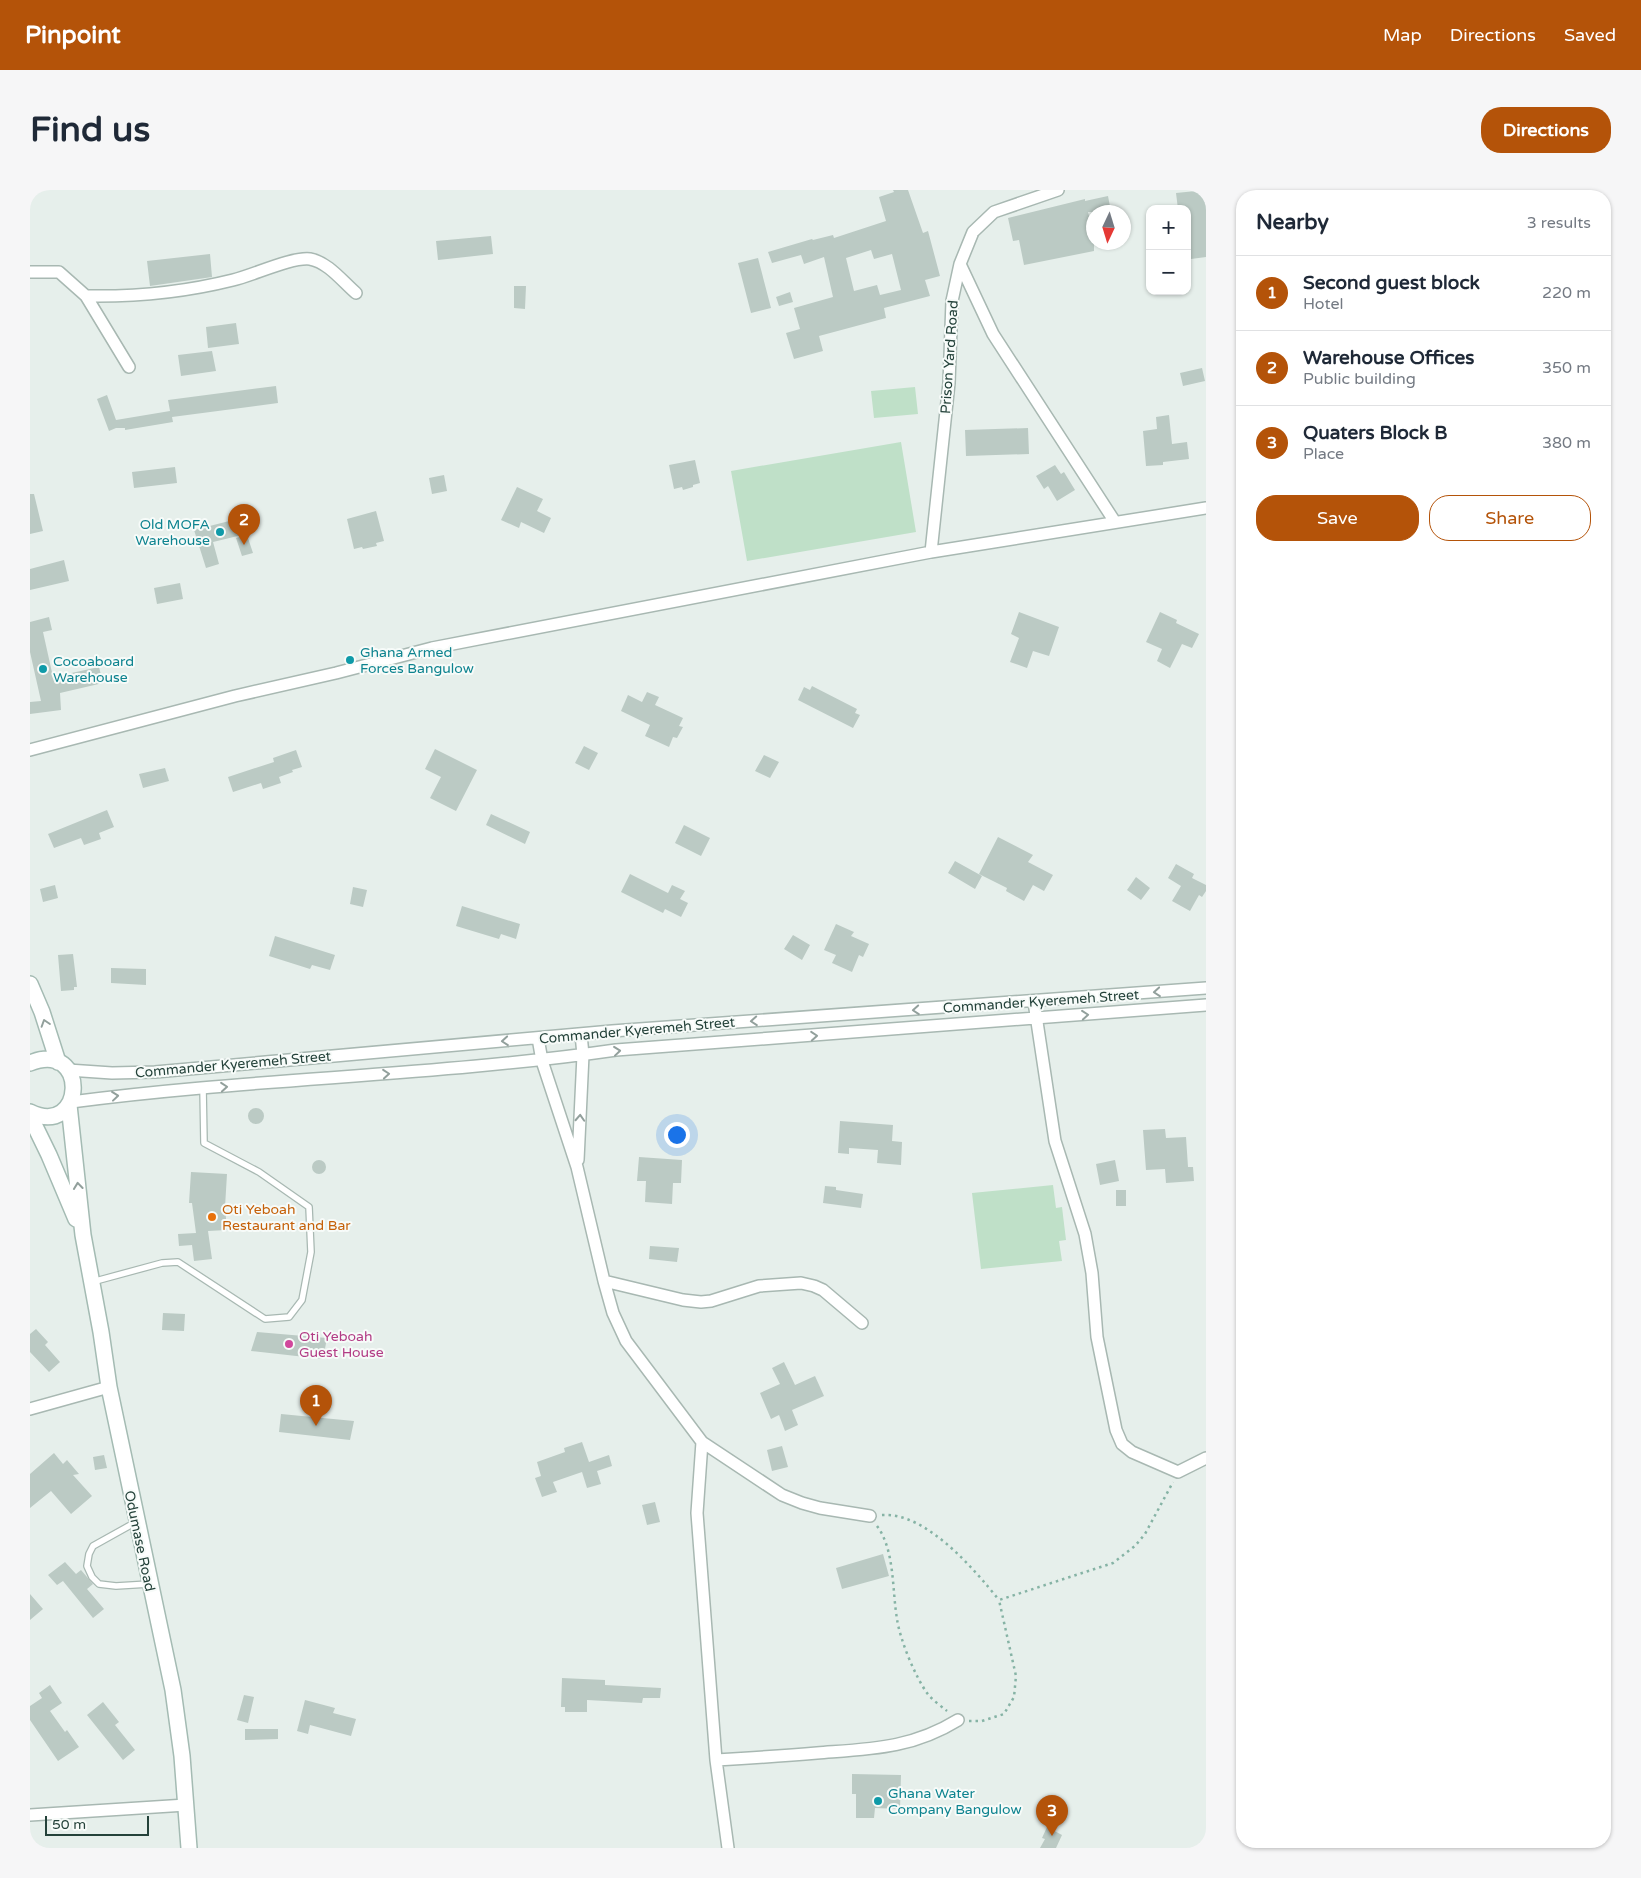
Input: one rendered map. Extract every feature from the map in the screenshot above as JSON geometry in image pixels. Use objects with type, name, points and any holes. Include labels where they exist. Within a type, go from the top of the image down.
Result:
[{"type":"main road","points":[[30,984],[63,1066]]},
{"type":"main road","points":[[30,1063],[49,1059],[63,1066]]},
{"type":"main road","name":"Odumase Road","points":[[63,1066],[74,1085],[70,1103],[83,1234],[109,1388],[149,1584],[173,1690],[182,1756],[189,1848]]},
{"type":"main road","points":[[30,1114],[50,1117],[61,1113],[70,1103]]},
{"type":"main road","name":"Odumase Road","points":[[30,1114],[83,1234]]},
{"type":"street","name":"Prison Yard Road","points":[[931,552],[949,383],[952,302],[960,264],[974,232],[994,212],[1058,190]]},
{"type":"street","points":[[86,296],[116,296],[181,291],[234,280],[294,261],[308,259],[320,262],[356,293]]},
{"type":"street","points":[[960,264],[993,334],[1115,522]]},
{"type":"street","points":[[30,272],[59,272],[86,296],[129,367]]},
{"type":"street","points":[[30,750],[226,699],[336,674],[432,648],[931,552],[1206,508]]},
{"type":"street","name":"Commander Kyeremeh Street","points":[[63,1066],[112,1073],[155,1072],[581,1034],[1206,988]]},
{"type":"street","points":[[1034,1002],[1055,1141],[1085,1234],[1092,1273],[1097,1337],[1116,1430],[1122,1444],[1132,1452],[1178,1472],[1206,1458]]},
{"type":"street","name":"Commander Kyeremeh Street","points":[[70,1103],[204,1088],[542,1061],[616,1050],[1206,1005]]},
{"type":"street","points":[[578,1167],[583,1055],[581,1034]]},
{"type":"street","points":[[538,1038],[542,1061],[578,1167],[613,1313],[626,1341],[702,1442],[782,1495],[820,1508],[870,1516]]},
{"type":"street","points":[[604,1281],[683,1300],[701,1302],[711,1301],[759,1286],[801,1283],[823,1290],[862,1323]]},
{"type":"street","points":[[30,1409],[109,1388]]},
{"type":"street","points":[[702,1442],[697,1513],[716,1760],[728,1848]]},
{"type":"street","points":[[716,1760],[883,1748],[912,1742],[958,1720]]},
{"type":"street","points":[[30,1815],[186,1805]]},
{"type":"lane","points":[[92,1282],[162,1263],[178,1262],[265,1319],[290,1317],[302,1300],[310,1252],[309,1207],[259,1172],[204,1143],[204,1088]]},
{"type":"lane","points":[[136,1522],[93,1546],[89,1554],[87,1566],[92,1577],[100,1584],[116,1586],[149,1584]]},
{"type":"path","points":[[998,1600],[1113,1563],[1135,1546],[1145,1534],[1178,1472]]},
{"type":"path","points":[[870,1516],[887,1515],[908,1520],[925,1527],[973,1568],[998,1600],[1016,1676],[1014,1697],[1004,1714],[982,1721]]},
{"type":"path","points":[[870,1516],[883,1534],[892,1574],[897,1621],[912,1667],[928,1694],[958,1720]]},
{"type":"green space","points":[[915,387],[918,414],[874,418],[871,391]]},
{"type":"green space","points":[[901,442],[916,532],[747,561],[731,471]]},
{"type":"green space","points":[[1053,1185],[1056,1208],[1062,1207],[1066,1240],[1059,1241],[1062,1261],[981,1269],[972,1193]]},
{"type":"building","points":[[893,190],[908,190],[923,233],[928,231],[940,276],[925,280],[930,296],[884,308],[886,318],[819,336],[823,351],[794,359],[786,333],[800,329],[794,308],[833,297],[824,257],[804,264],[801,255],[772,263],[768,252],[812,239],[833,235],[834,238],[886,221],[879,197],[894,192]],"holes":[[[871,250],[874,259],[892,254],[901,290],[880,295],[877,285],[854,291],[846,258]]]},
{"type":"building","points":[[1206,190],[1206,257],[1191,259],[1191,205],[1178,205],[1176,193]]},
{"type":"building","points":[[1108,196],[1110,205],[1086,205],[1086,250],[1094,251],[1024,265],[1019,240],[1013,241],[1008,218],[1085,199],[1085,201]]},
{"type":"building","points":[[491,236],[493,254],[438,260],[436,241]]},
{"type":"building","points":[[210,254],[212,277],[150,286],[147,261]]},
{"type":"building","points":[[758,258],[771,308],[751,313],[738,263]]},
{"type":"building","points":[[514,286],[526,286],[525,309],[514,308]]},
{"type":"building","points":[[790,292],[793,302],[779,306],[776,297]]},
{"type":"building","points":[[236,323],[239,344],[208,348],[206,327]]},
{"type":"building","points":[[212,351],[216,371],[181,376],[178,355]]},
{"type":"building","points":[[1202,368],[1205,381],[1183,386],[1180,373]]},
{"type":"building","points":[[276,386],[278,403],[172,417],[173,422],[125,430],[125,428],[116,428],[109,431],[97,399],[107,395],[116,420],[170,411],[168,400]]},
{"type":"building","points":[[1169,415],[1172,444],[1187,442],[1189,459],[1163,462],[1163,465],[1146,466],[1143,431],[1157,429],[1156,417]]},
{"type":"building","points":[[1028,428],[1029,454],[966,456],[965,430]]},
{"type":"building","points":[[695,460],[700,483],[683,490],[682,487],[674,489],[669,465]]},
{"type":"building","points":[[1055,465],[1061,474],[1064,472],[1075,490],[1057,501],[1048,486],[1044,489],[1036,476]]},
{"type":"building","points":[[175,467],[177,483],[134,488],[132,472]]},
{"type":"building","points":[[444,475],[447,491],[432,494],[429,478]]},
{"type":"building","points":[[517,487],[543,499],[537,511],[551,518],[544,533],[521,522],[519,528],[501,520]]},
{"type":"building","points":[[30,494],[34,494],[43,531],[30,534]]},
{"type":"building","points":[[376,511],[384,541],[376,543],[377,546],[354,549],[347,519]]},
{"type":"building","name":"Old MOFA Warehouse","points":[[241,518],[246,534],[213,542],[219,564],[206,568],[194,530]]},
{"type":"building","points":[[247,535],[253,553],[242,556],[236,538]]},
{"type":"building","points":[[64,560],[69,581],[30,590],[30,569]]},
{"type":"building","points":[[180,583],[183,599],[157,604],[154,588]]},
{"type":"building","points":[[1019,612],[1059,627],[1049,656],[1033,651],[1027,668],[1010,662],[1019,638],[1011,634]]},
{"type":"building","points":[[1160,612],[1177,620],[1176,623],[1199,634],[1192,648],[1182,644],[1170,668],[1157,661],[1162,649],[1146,642]]},
{"type":"building","points":[[49,617],[52,630],[43,632],[53,677],[99,667],[103,683],[60,693],[61,710],[30,714],[30,702],[41,701],[30,652],[30,622]]},
{"type":"building","points":[[812,686],[857,709],[855,713],[860,715],[853,728],[798,700],[804,687],[810,690]]},
{"type":"building","points":[[647,692],[659,697],[655,705],[683,718],[679,726],[683,727],[677,738],[673,737],[669,747],[645,736],[650,725],[621,711],[628,695],[642,702]]},
{"type":"building","points":[[584,746],[598,753],[589,770],[575,763]]},
{"type":"building","points":[[435,749],[477,770],[456,811],[430,798],[441,777],[425,769]]},
{"type":"building","points":[[296,750],[302,767],[279,777],[281,783],[263,789],[261,783],[233,792],[228,777],[274,762],[273,758]]},
{"type":"building","points":[[764,755],[779,762],[770,778],[755,771]]},
{"type":"building","points":[[165,768],[169,781],[143,788],[139,774]]},
{"type":"building","points":[[107,810],[114,827],[99,833],[101,839],[84,845],[81,838],[54,848],[48,834]]},
{"type":"building","points":[[491,814],[530,832],[525,844],[486,825]]},
{"type":"building","points":[[684,825],[710,838],[701,856],[675,843]]},
{"type":"building","points":[[998,837],[1033,855],[1028,862],[1053,875],[1044,891],[1033,885],[1024,901],[1006,891],[1007,888],[979,874]]},
{"type":"building","points":[[955,861],[982,876],[975,889],[948,873]]},
{"type":"building","points":[[1176,864],[1194,874],[1192,878],[1206,885],[1206,891],[1202,897],[1199,895],[1190,911],[1172,901],[1181,886],[1168,878]]},
{"type":"building","points":[[630,874],[668,893],[672,885],[685,891],[680,899],[688,903],[681,917],[665,909],[663,913],[621,892]]},
{"type":"building","points":[[1136,877],[1150,888],[1141,900],[1127,890]]},
{"type":"building","points":[[55,885],[58,898],[43,902],[40,889]]},
{"type":"building","points":[[353,887],[367,890],[363,907],[350,904]]},
{"type":"building","points":[[462,906],[520,924],[516,939],[501,934],[499,939],[456,926]]},
{"type":"building","points":[[836,924],[854,932],[851,936],[869,944],[863,957],[859,955],[852,972],[832,963],[836,955],[824,950]]},
{"type":"building","points":[[793,935],[810,945],[802,960],[784,949]]},
{"type":"building","points":[[275,936],[335,955],[330,970],[312,965],[310,969],[269,956]]},
{"type":"building","points":[[73,954],[77,987],[74,987],[74,990],[61,991],[58,955]]},
{"type":"building","points":[[111,968],[146,969],[146,985],[111,983]]},
{"type":"building","points":[[256,1108],[262,1110],[264,1116],[262,1122],[256,1124],[250,1122],[248,1116],[250,1110]]},
{"type":"building","points":[[840,1121],[893,1125],[892,1141],[902,1142],[901,1165],[877,1163],[878,1150],[849,1148],[849,1154],[838,1153]]},
{"type":"building","points":[[1165,1129],[1166,1138],[1186,1137],[1188,1167],[1193,1167],[1194,1181],[1166,1183],[1165,1169],[1146,1170],[1143,1130]]},
{"type":"building","points":[[639,1157],[682,1160],[681,1183],[673,1183],[672,1204],[645,1202],[646,1181],[637,1181]]},
{"type":"building","points":[[316,1160],[322,1160],[326,1167],[322,1174],[316,1174],[312,1170],[312,1164]]},
{"type":"building","points":[[1115,1160],[1119,1181],[1100,1185],[1096,1164]]},
{"type":"building","points":[[191,1172],[227,1174],[225,1207],[227,1230],[208,1231],[212,1259],[194,1261],[192,1245],[179,1246],[178,1234],[196,1233],[192,1203],[189,1203]]},
{"type":"building","points":[[825,1186],[836,1187],[836,1190],[863,1194],[861,1208],[823,1203]]},
{"type":"building","points":[[1116,1190],[1126,1190],[1126,1206],[1116,1206]]},
{"type":"building","points":[[650,1246],[679,1248],[677,1262],[649,1259]]},
{"type":"building","points":[[163,1313],[185,1314],[184,1331],[162,1330]]},
{"type":"building","points":[[36,1329],[48,1342],[45,1345],[60,1362],[49,1372],[30,1352],[30,1334]]},
{"type":"building","name":"Oti Yeboah Guest House","points":[[257,1332],[327,1338],[323,1359],[251,1351]]},
{"type":"building","points":[[784,1362],[795,1385],[815,1376],[824,1396],[792,1410],[798,1425],[785,1431],[779,1415],[771,1419],[760,1393],[780,1384],[772,1368]]},
{"type":"building","points":[[281,1414],[354,1421],[350,1440],[279,1432]]},
{"type":"building","points":[[582,1442],[589,1462],[609,1455],[612,1466],[597,1471],[601,1484],[587,1488],[582,1472],[553,1482],[557,1492],[542,1497],[535,1478],[541,1476],[537,1462],[565,1452],[564,1448]]},
{"type":"building","points":[[782,1446],[788,1467],[772,1471],[767,1450]]},
{"type":"building","points":[[54,1453],[63,1464],[67,1460],[79,1474],[73,1475],[92,1496],[71,1514],[51,1491],[30,1508],[30,1474]]},
{"type":"building","points":[[104,1455],[107,1468],[95,1470],[93,1457]]},
{"type":"building","points":[[655,1502],[660,1522],[647,1525],[642,1505]]},
{"type":"building","points":[[883,1554],[889,1576],[842,1589],[836,1568]]},
{"type":"building","points":[[65,1562],[76,1574],[81,1570],[93,1584],[87,1589],[104,1609],[93,1618],[63,1581],[57,1585],[48,1575]]},
{"type":"building","points":[[30,1594],[43,1609],[30,1620]]},
{"type":"building","points":[[562,1678],[605,1680],[605,1685],[661,1688],[660,1698],[643,1698],[642,1703],[587,1700],[587,1712],[565,1712],[565,1707],[561,1707]]},
{"type":"building","points":[[50,1685],[62,1703],[50,1711],[79,1747],[58,1761],[30,1720],[30,1706],[42,1698],[39,1693]]},
{"type":"building","points":[[244,1695],[254,1697],[248,1723],[237,1720]]},
{"type":"building","points":[[305,1700],[335,1708],[333,1713],[356,1719],[351,1736],[310,1725],[308,1734],[297,1731]]},
{"type":"building","points":[[103,1702],[119,1722],[115,1725],[135,1750],[123,1760],[87,1715]]},
{"type":"building","points":[[245,1729],[278,1729],[278,1739],[245,1740]]},
{"type":"building","name":"Ghana Water Company Bangulow","points":[[852,1774],[901,1775],[900,1809],[875,1808],[874,1818],[856,1818],[856,1794],[852,1794]]},
{"type":"building","points":[[1047,1827],[1062,1835],[1056,1848],[1040,1848],[1045,1839],[1042,1838]]},
{"type":"place","name":"Old MOFA Warehouse","points":[[220,532]]},
{"type":"place","name":"Warehouse Offices","points":[[244,545]]},
{"type":"place","name":"Ghana Armed Forces Bangulow","points":[[350,660]]},
{"type":"place","name":"Cocoaboard Warehouse","points":[[43,669]]},
{"type":"place","name":"Oti Yeboah Restaurant and Bar","points":[[212,1217]]},
{"type":"place","name":"Oti Yeboah Guest House","points":[[289,1344]]},
{"type":"place","name":"Second guest block","points":[[316,1426]]},
{"type":"place","name":"Ghana Water Company Bangulow","points":[[878,1801]]},
{"type":"place","name":"Quaters Block B","points":[[1052,1836]]}]
